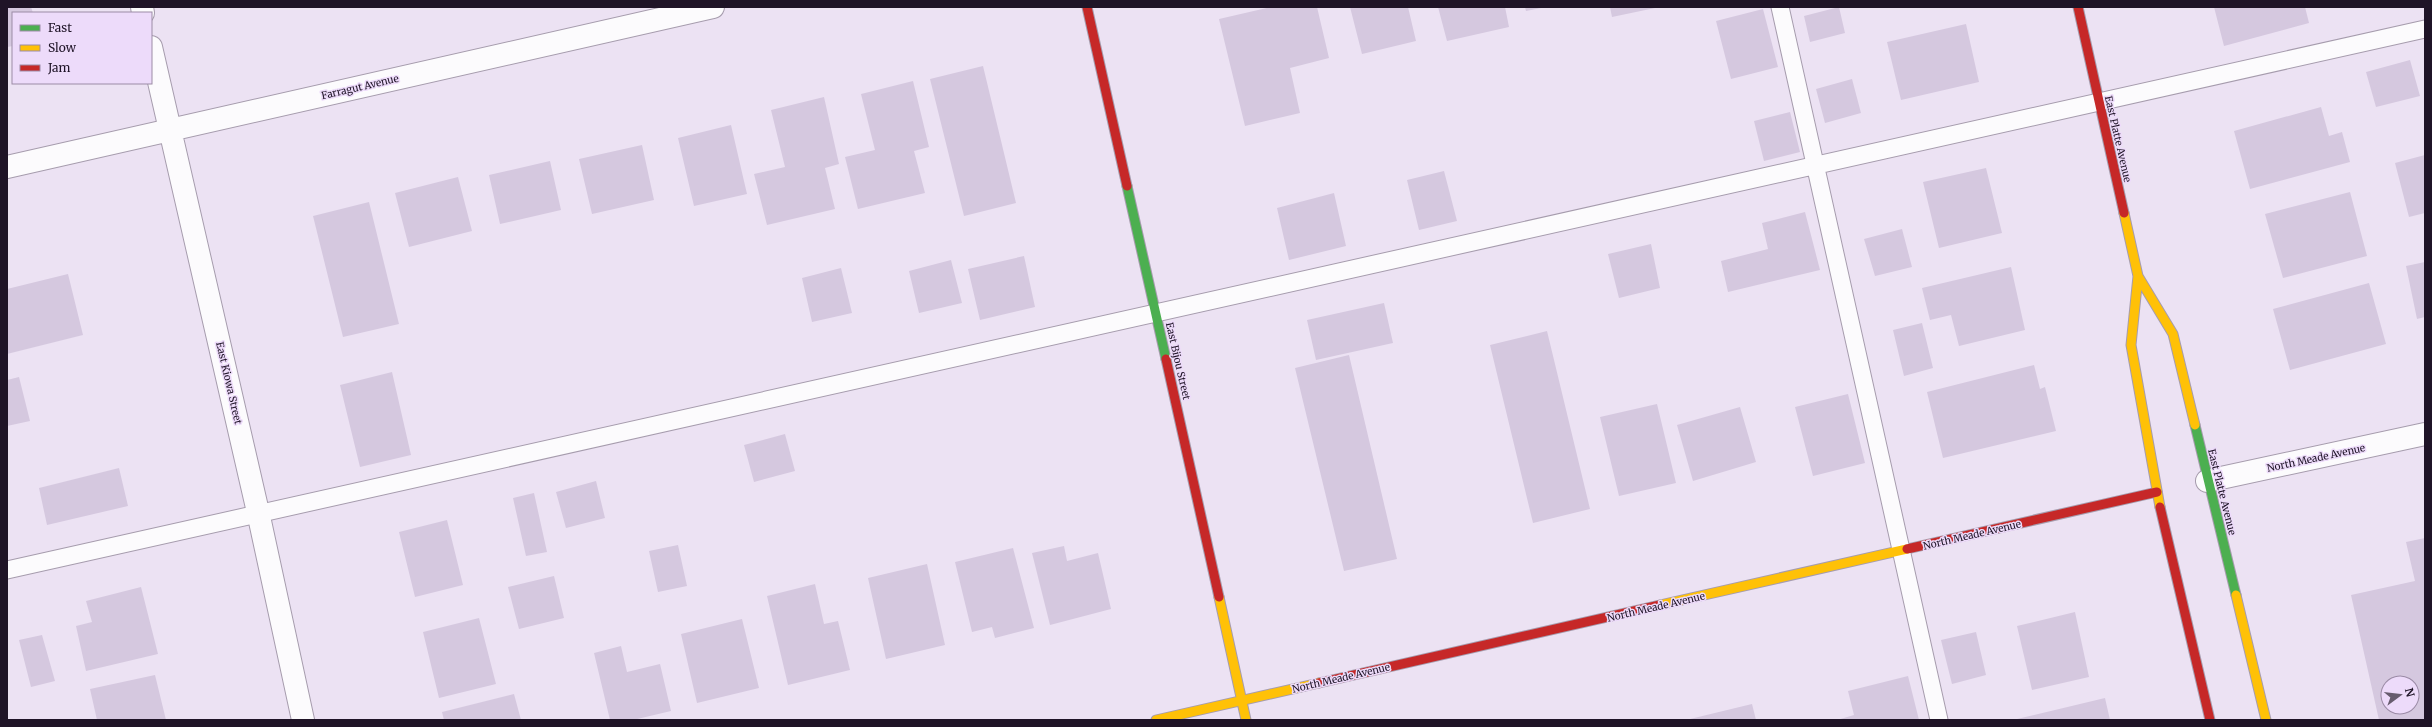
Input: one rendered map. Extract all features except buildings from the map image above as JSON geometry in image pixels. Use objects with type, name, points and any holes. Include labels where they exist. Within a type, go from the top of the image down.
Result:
[{"type":"street","name":"Farragut Avenue","points":[[7,167],[713,7]]},
{"type":"street","name":"East Bijou Street","points":[[1087,7],[1246,720]]},
{"type":"street","name":"East Platte Avenue","points":[[2078,7],[2138,276],[2173,334],[2207,481],[2266,720]]},
{"type":"street","name":"East Kiowa Street","points":[[152,51],[258,512],[303,720]]},
{"type":"street","name":"East Platte Avenue","points":[[2138,276],[2131,345],[2157,492],[2210,720]]},
{"type":"street","name":"North Meade Avenue","points":[[2207,481],[2425,434]]},
{"type":"street","name":"North Meade Avenue","points":[[1156,720],[2157,492]]},
{"type":"lane","points":[[1780,7],[1900,551],[1939,720]]},
{"type":"lane","points":[[7,570],[258,512],[1816,167],[2425,29]]},
{"type":"traffic: fast","points":[[1127,186],[1166,359]]},
{"type":"traffic: fast","points":[[2195,425],[2236,595]]},
{"type":"traffic: slow","points":[[2124,213],[2138,276],[2131,345],[2160,507]]},
{"type":"traffic: slow","points":[[2138,276],[2173,334],[2195,425]]},
{"type":"traffic: slow","points":[[1660,605],[1907,549]]},
{"type":"traffic: slow","points":[[2236,595],[2266,720]]},
{"type":"traffic: slow","points":[[1219,597],[1246,720]]},
{"type":"traffic: slow","points":[[1156,720],[1319,683]]},
{"type":"traffic: jam","points":[[1087,7],[1127,186]]},
{"type":"traffic: jam","points":[[2078,7],[2124,213]]},
{"type":"traffic: jam","points":[[1166,359],[1219,597]]},
{"type":"traffic: jam","points":[[1907,549],[2157,492]]},
{"type":"traffic: jam","points":[[2160,507],[2210,720]]},
{"type":"traffic: jam","points":[[1319,683],[1660,605]]}]
